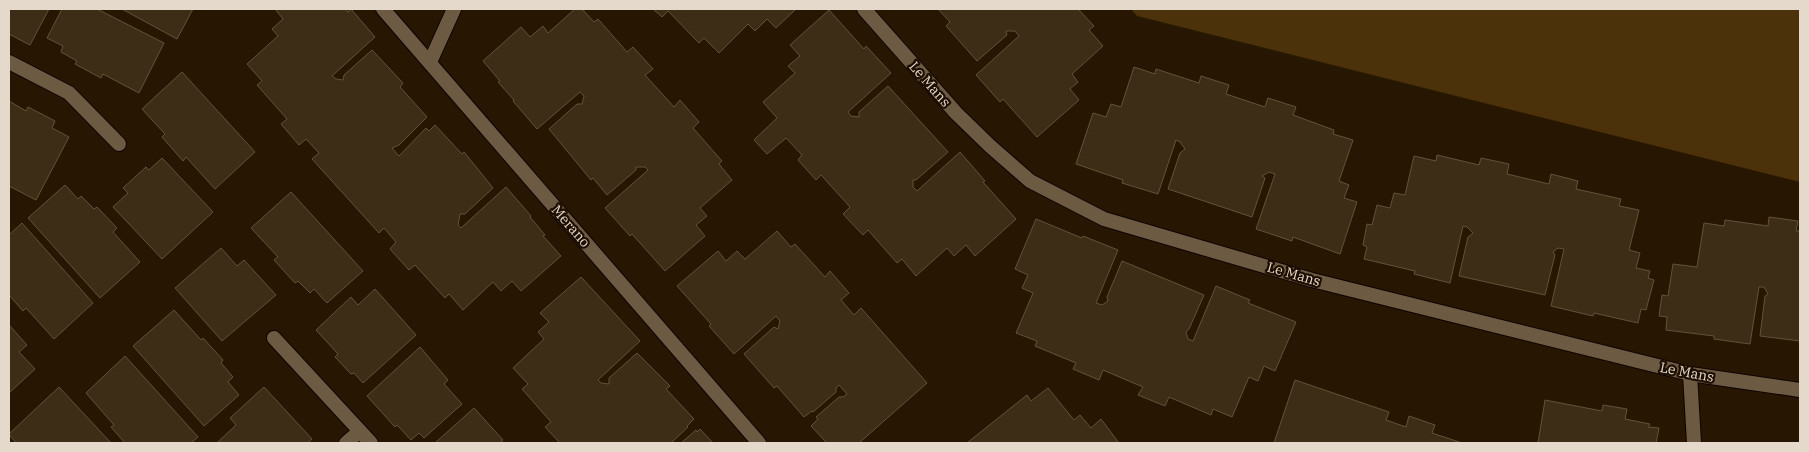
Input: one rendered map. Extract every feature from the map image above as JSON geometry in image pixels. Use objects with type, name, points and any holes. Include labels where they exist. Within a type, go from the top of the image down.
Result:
[{"type":"street","name":"Merano","points":[[383,9],[759,443]]},
{"type":"street","points":[[430,62],[454,9]]},
{"type":"street","name":"Le Mans","points":[[864,9],[956,113],[990,146],[1030,181],[1104,219],[1312,280],[1690,374],[1800,390]]},
{"type":"street","points":[[9,62],[69,93],[119,144]]},
{"type":"street","points":[[274,338],[371,443]]},
{"type":"street","points":[[1690,374],[1694,443]]},
{"type":"street","points":[[346,443],[360,431]]},
{"type":"shaded area","points":[[1131,9],[1800,9],[1800,182],[1137,16]]},
{"type":"building","points":[[9,9],[49,9],[30,45],[9,34]]},
{"type":"building","points":[[62,9],[97,9],[164,43],[139,93],[103,74],[101,78],[75,64],[77,61],[61,52],[63,46],[47,38]]},
{"type":"building","points":[[122,9],[193,9],[177,39]]},
{"type":"building","points":[[275,9],[345,9],[348,12],[351,9],[375,37],[332,76],[343,80],[344,75],[372,50],[403,83],[400,87],[427,117],[399,145],[392,148],[399,156],[426,128],[429,131],[435,125],[462,154],[464,152],[493,188],[465,214],[460,214],[458,225],[461,228],[506,187],[531,216],[545,235],[543,236],[561,256],[521,291],[512,281],[501,291],[493,282],[463,310],[449,294],[445,298],[415,265],[409,270],[390,249],[396,242],[384,228],[379,233],[312,159],[319,153],[306,139],[299,145],[281,124],[287,119],[257,85],[262,81],[247,64],[278,36],[272,29],[283,19]]},
{"type":"building","points":[[575,9],[582,9],[594,22],[598,19],[627,52],[633,47],[653,69],[645,75],[674,107],[680,100],[699,122],[693,128],[722,161],[719,164],[732,180],[700,208],[707,216],[696,225],[705,236],[665,271],[632,234],[630,236],[605,208],[648,170],[645,167],[636,167],[636,170],[607,195],[593,178],[591,180],[549,129],[577,104],[582,104],[584,96],[580,92],[537,129],[483,61],[521,27],[530,37],[543,26],[548,33]]},
{"type":"building","points":[[653,9],[796,9],[776,28],[767,19],[755,31],[748,24],[719,53],[704,38],[699,43],[668,11],[662,17]]},
{"type":"building","points":[[938,9],[1078,9],[1094,26],[1089,30],[1103,46],[1072,74],[1078,82],[1070,89],[1079,100],[1037,137],[1003,99],[1000,102],[976,75],[1019,36],[1015,31],[1006,31],[1007,35],[977,61],[946,26],[950,22]]},
{"type":"building","points":[[829,10],[864,49],[866,46],[891,73],[848,112],[851,116],[859,117],[859,112],[888,86],[948,152],[916,180],[913,180],[913,187],[917,191],[960,152],[985,181],[983,182],[1016,219],[975,256],[966,245],[954,256],[947,248],[916,276],[902,259],[897,263],[868,230],[863,235],[843,214],[850,207],[821,175],[816,180],[798,160],[802,155],[786,138],[767,154],[754,140],[777,118],[763,102],[795,73],[788,66],[800,56],[790,45]]},
{"type":"building","points":[[1134,67],[1155,74],[1156,69],[1199,83],[1201,76],[1229,85],[1226,94],[1265,107],[1268,98],[1296,107],[1293,115],[1334,130],[1333,134],[1353,140],[1339,181],[1349,185],[1344,198],[1357,202],[1340,254],[1293,237],[1292,241],[1256,229],[1275,174],[1269,172],[1262,176],[1265,178],[1252,217],[1168,189],[1180,153],[1185,149],[1176,140],[1158,194],[1122,183],[1123,180],[1076,164],[1093,113],[1106,117],[1111,104],[1121,107]]},
{"type":"building","points":[[182,72],[255,152],[215,189],[186,157],[183,161],[162,137],[165,134],[142,109]]},
{"type":"building","points":[[9,101],[26,111],[28,107],[55,121],[52,128],[69,137],[36,200],[9,186]]},
{"type":"building","points":[[1437,155],[1479,165],[1481,158],[1509,164],[1507,174],[1549,184],[1551,174],[1578,181],[1576,189],[1621,199],[1619,206],[1639,210],[1629,250],[1640,253],[1636,268],[1650,271],[1648,278],[1654,280],[1646,310],[1641,309],[1638,323],[1594,313],[1593,316],[1551,306],[1564,249],[1558,248],[1553,252],[1555,255],[1545,295],[1459,276],[1468,237],[1473,233],[1463,226],[1450,283],[1414,274],[1415,271],[1364,259],[1367,247],[1363,245],[1367,224],[1372,225],[1377,205],[1390,208],[1394,193],[1405,195],[1414,156],[1436,161]]},
{"type":"building","points":[[162,158],[213,212],[162,259],[113,207],[128,193],[123,188],[146,167],[149,170]]},
{"type":"building","points":[[65,185],[78,199],[81,196],[94,209],[97,207],[117,228],[113,232],[140,262],[100,298],[28,218]]},
{"type":"building","points":[[291,192],[363,271],[327,303],[314,289],[310,293],[298,281],[295,283],[274,260],[278,257],[251,228]]},
{"type":"building","points":[[1769,217],[1798,221],[1796,231],[1800,231],[1800,341],[1760,336],[1765,296],[1768,294],[1764,287],[1759,287],[1750,344],[1714,339],[1714,336],[1666,330],[1667,317],[1659,316],[1662,295],[1668,296],[1673,264],[1697,267],[1704,223],[1724,226],[1725,220],[1768,226]]},
{"type":"building","points":[[1036,219],[1082,238],[1083,236],[1118,250],[1096,303],[1102,305],[1108,301],[1107,297],[1122,261],[1204,295],[1186,332],[1188,339],[1193,341],[1216,286],[1250,300],[1248,303],[1296,322],[1275,371],[1264,366],[1258,381],[1249,377],[1232,417],[1213,409],[1211,415],[1169,397],[1165,406],[1138,395],[1143,387],[1103,370],[1099,380],[1073,369],[1076,363],[1035,346],[1037,341],[1016,333],[1033,293],[1022,288],[1028,275],[1015,269]]},
{"type":"building","points":[[22,223],[93,303],[54,339],[26,308],[23,311],[9,295],[9,235]]},
{"type":"building","points":[[777,231],[791,247],[795,244],[825,277],[830,271],[849,293],[841,300],[854,315],[861,308],[927,383],[859,443],[827,443],[811,426],[818,419],[816,417],[839,397],[847,394],[839,385],[836,388],[836,392],[813,412],[804,417],[777,386],[774,388],[744,354],[774,327],[778,329],[780,321],[776,316],[734,354],[709,326],[711,324],[677,286],[718,251],[726,261],[737,251],[745,259]]},
{"type":"building","points":[[221,248],[237,266],[244,260],[276,295],[222,341],[175,288]]},
{"type":"building","points":[[581,277],[640,341],[598,380],[601,383],[609,384],[609,378],[637,353],[670,386],[666,389],[694,419],[671,443],[560,443],[545,427],[551,422],[522,389],[528,384],[513,368],[544,339],[538,332],[549,322],[540,313]]},
{"type":"building","points":[[375,289],[416,335],[363,383],[354,373],[351,374],[335,357],[338,354],[316,330],[351,297],[358,305]]},
{"type":"building","points":[[174,310],[201,340],[203,338],[223,360],[221,363],[233,377],[228,382],[239,395],[204,426],[133,346]]},
{"type":"building","points":[[9,325],[27,345],[19,352],[35,369],[9,393]]},
{"type":"building","points":[[420,347],[448,380],[444,384],[462,404],[424,438],[419,433],[411,440],[397,425],[395,427],[367,396]]},
{"type":"building","points":[[125,356],[198,437],[191,443],[125,443],[111,427],[114,425],[86,393]]},
{"type":"building","points":[[1295,380],[1389,412],[1386,420],[1406,427],[1409,416],[1435,425],[1432,433],[1462,443],[1274,443]]},
{"type":"building","points":[[59,387],[111,443],[16,443],[9,434]]},
{"type":"building","points":[[264,387],[312,439],[307,443],[219,443],[236,425],[230,418]]},
{"type":"building","points":[[1048,388],[1074,420],[1080,415],[1091,428],[1101,419],[1119,443],[967,443],[1027,395],[1031,401]]},
{"type":"building","points":[[1545,400],[1602,411],[1603,405],[1627,409],[1625,419],[1650,424],[1648,427],[1659,428],[1656,443],[1538,443]]},
{"type":"building","points":[[474,408],[503,440],[500,443],[435,443]]},
{"type":"building","points":[[700,429],[713,443],[681,443],[696,430],[697,432]]}]
